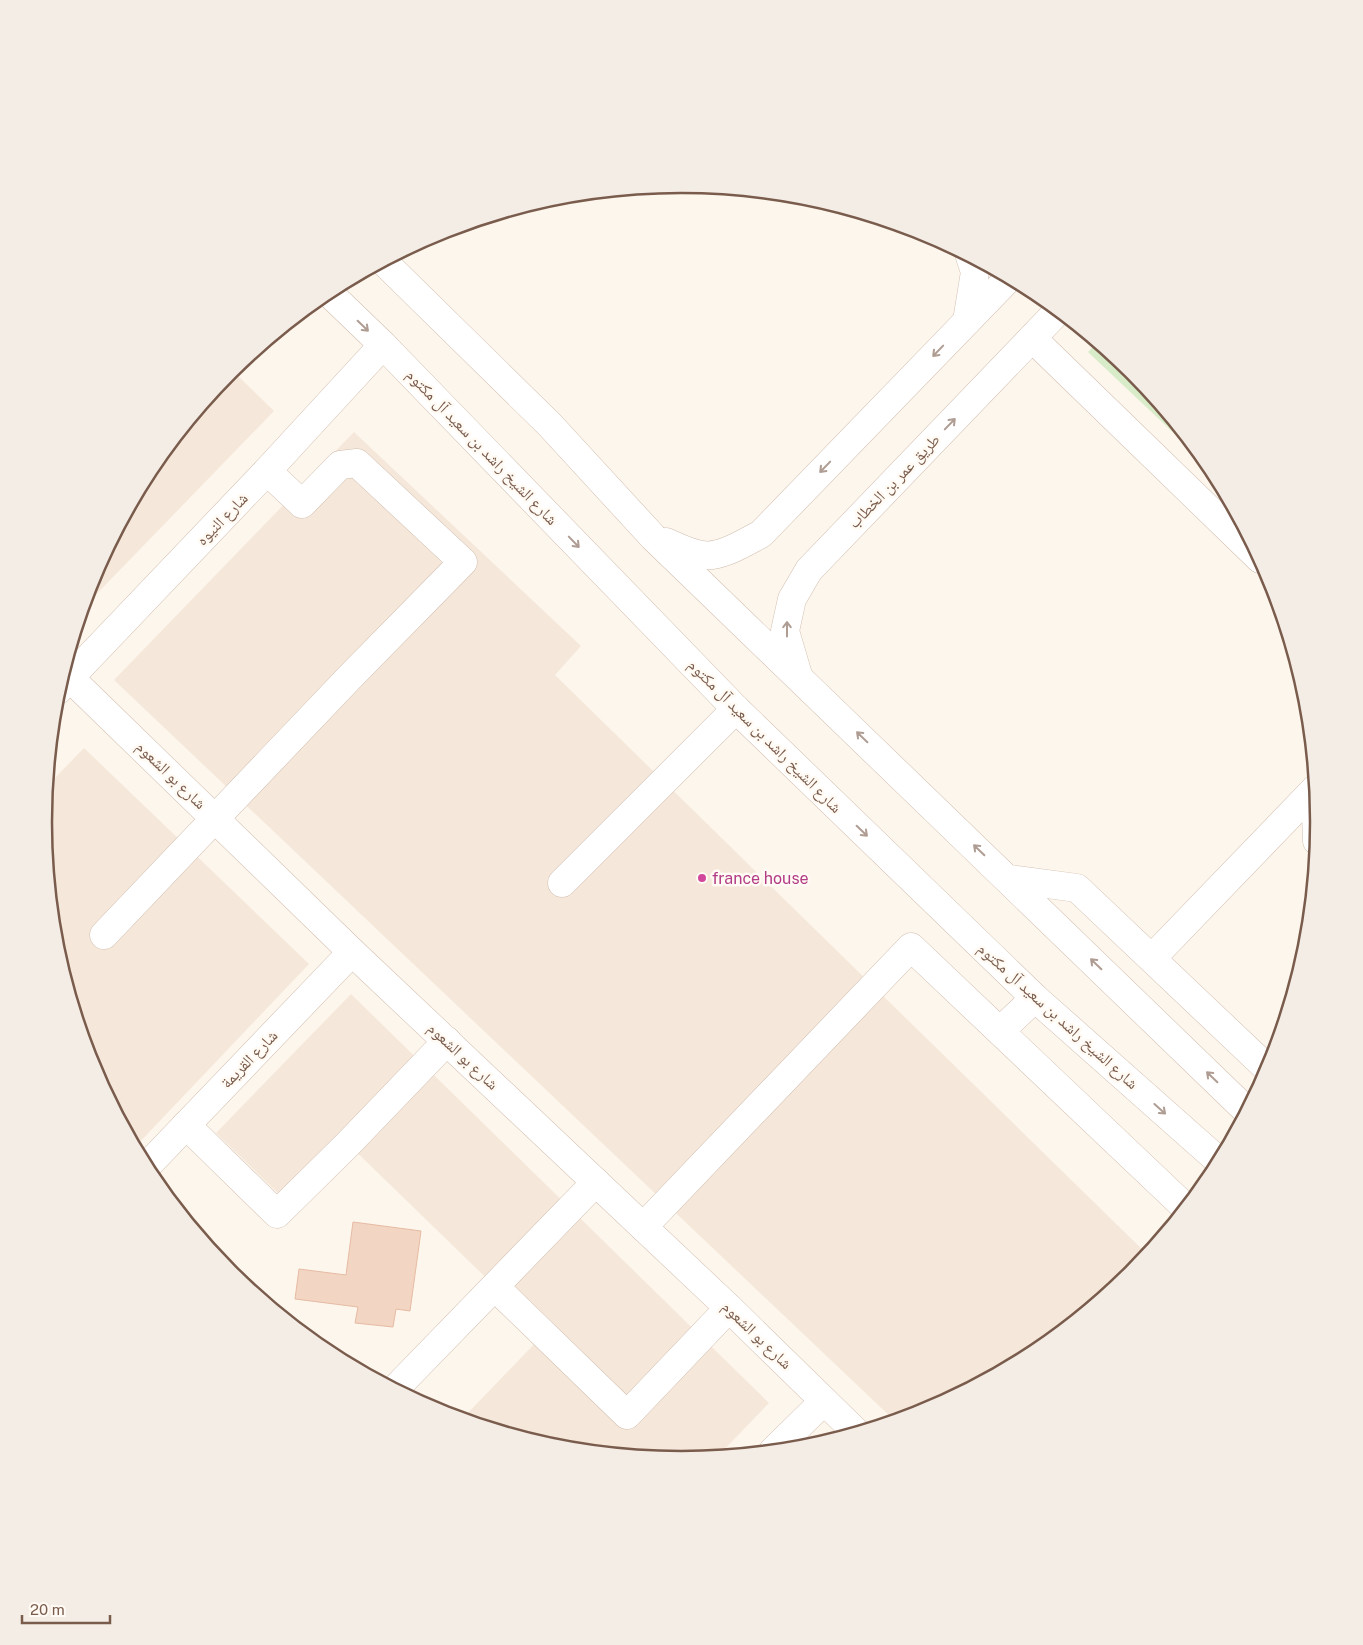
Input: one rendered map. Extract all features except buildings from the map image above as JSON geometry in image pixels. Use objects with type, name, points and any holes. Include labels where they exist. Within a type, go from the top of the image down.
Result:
[{"type":"street","points":[[967,321],[975,272],[973,265]]},
{"type":"street","points":[[388,266],[550,425],[654,537],[1243,1107]]},
{"type":"street","points":[[373,275],[421,320],[550,425]]},
{"type":"street","points":[[654,537],[690,553],[705,556],[730,550],[761,534],[1004,283]]},
{"type":"street","name":"شارع الشيخ راشد بن سعيد آل مكتوم","points":[[335,298],[383,345],[736,709],[1035,998],[1214,1156]]},
{"type":"street","name":"طريق عمر بن الخطاب","points":[[799,676],[785,631],[792,598],[809,570],[1053,316]]},
{"type":"street","points":[[1032,338],[1247,547]]},
{"type":"street","name":"شارع النيوه","points":[[70,678],[267,471],[383,345]]},
{"type":"street","points":[[104,935],[356,671],[463,562],[357,463],[340,465],[302,504],[267,471]]},
{"type":"street","name":"شارع بو الشعوم","points":[[68,687],[215,819],[352,952],[730,1308],[852,1428]]},
{"type":"street","points":[[562,883],[736,709]]},
{"type":"street","points":[[1152,958],[1309,796]]},
{"type":"street","points":[[1009,879],[1077,888],[1263,1064]]},
{"type":"street","points":[[643,1227],[911,947],[1182,1204]]},
{"type":"street","name":"شارع القريمة","points":[[152,1161],[352,952]]},
{"type":"street","points":[[1000,1031],[1035,998]]},
{"type":"street","points":[[186,1125],[277,1214],[348,1144],[447,1041]]},
{"type":"street","points":[[399,1385],[596,1182]]},
{"type":"street","points":[[494,1287],[627,1415],[730,1308]]},
{"type":"street","points":[[781,1443],[824,1401]]},
{"type":"shaded area","points":[[239,376],[274,411],[95,596],[117,544],[159,473],[182,440],[237,378]]},
{"type":"shaded area","points":[[354,432],[581,646],[555,675],[1142,1249],[1096,1295],[1064,1322],[1031,1345],[960,1387],[890,1416],[114,680]]},
{"type":"shaded area","points":[[84,748],[309,964],[140,1142],[117,1101],[100,1063],[74,985],[58,905],[54,864],[52,822],[54,779]]},
{"type":"shaded area","points":[[351,994],[769,1403],[724,1450],[682,1452],[599,1446],[559,1439],[519,1430],[467,1414],[544,1334],[343,1139],[284,1199],[216,1133]]},
{"type":"green space","points":[[1093,347],[1126,378],[1180,439],[1088,352]]},
{"type":"place","name":"france house","points":[[702,878]]}]
